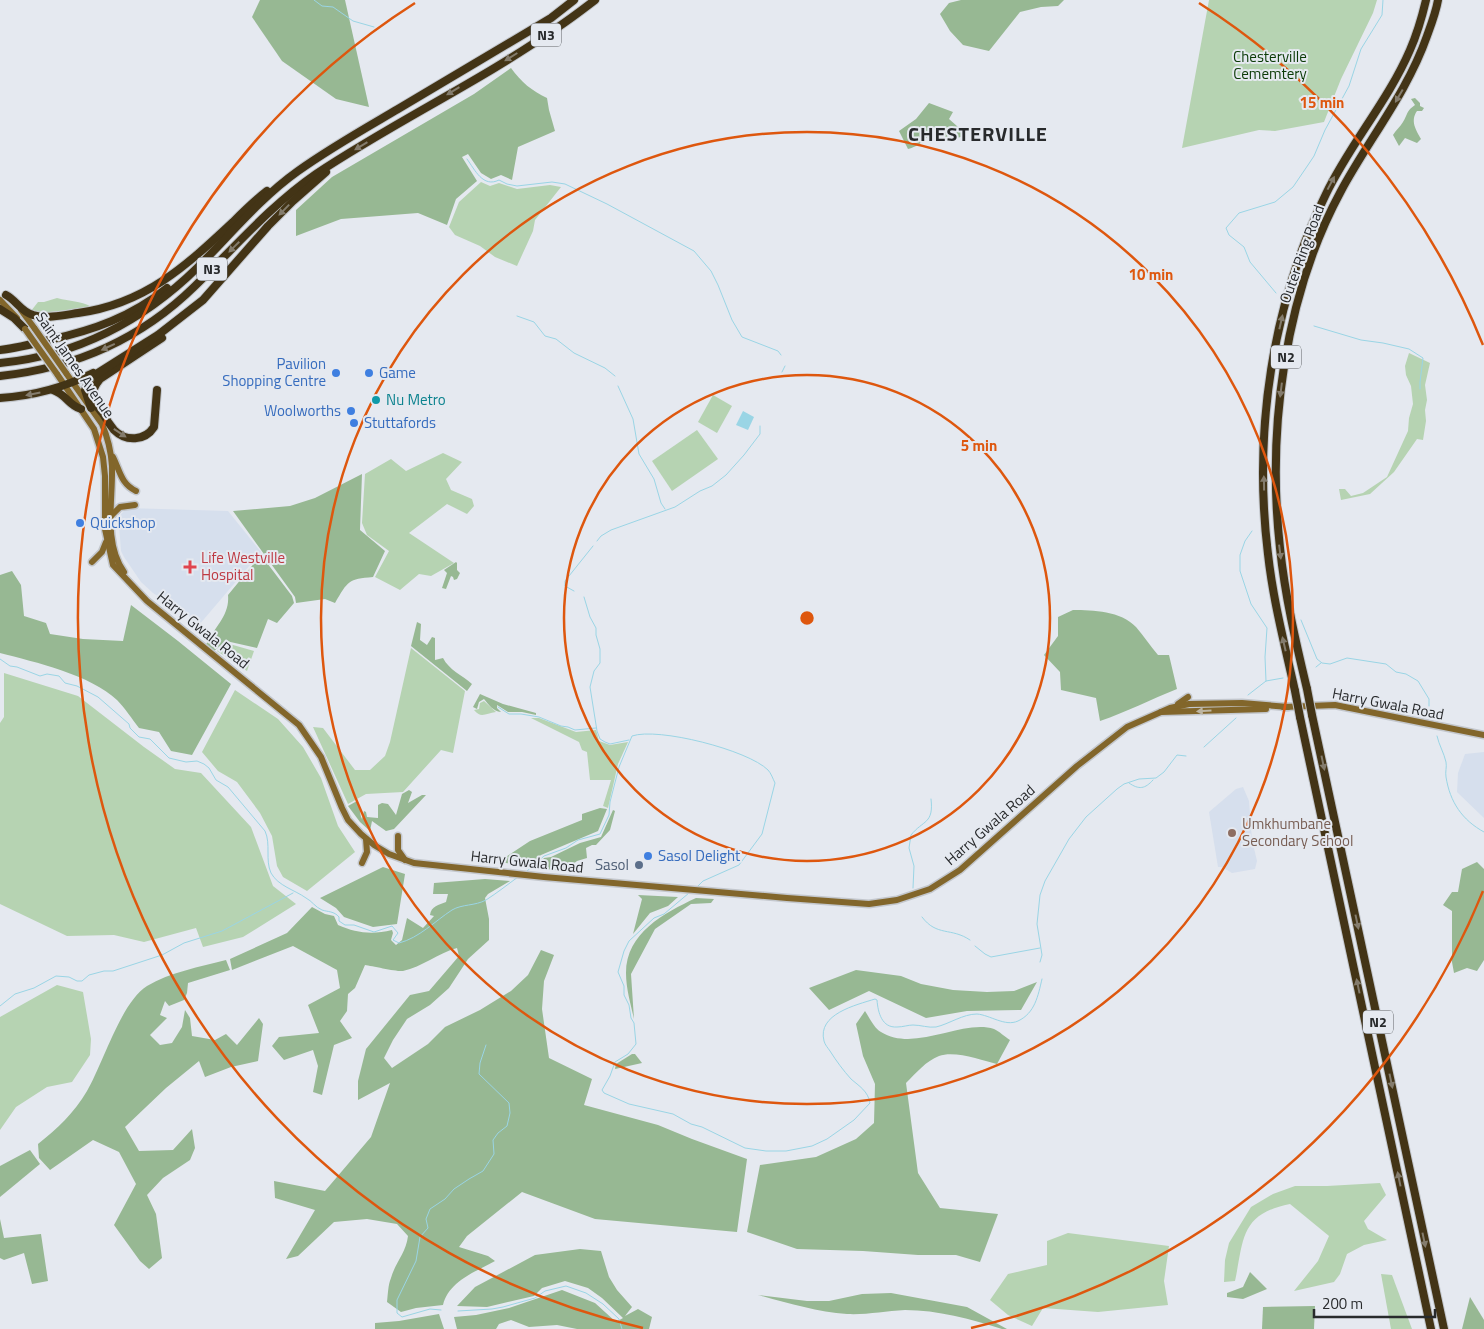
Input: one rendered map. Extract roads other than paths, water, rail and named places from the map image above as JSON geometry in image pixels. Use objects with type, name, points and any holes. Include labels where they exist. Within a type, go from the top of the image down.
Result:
[{"type":"highway","name":"N3","points":[[0,363],[27,360],[92,341],[135,318],[166,295],[286,180],[312,161],[551,18],[574,0]]},
{"type":"highway","name":"N3","points":[[0,376],[71,362],[110,346],[147,325],[193,288],[284,198],[302,184],[347,154],[555,30],[595,0]]},
{"type":"highway","name":"Outer Ring Road","points":[[1425,0],[1424,9],[1410,52],[1375,113],[1340,168],[1319,208],[1291,283],[1272,364],[1266,420],[1264,512],[1270,572],[1276,605],[1431,1329]]},
{"type":"highway","name":"Outer Ring Road","points":[[1438,0],[1421,52],[1404,87],[1341,192],[1320,238],[1299,299],[1283,374],[1276,474],[1280,547],[1292,621],[1444,1329]]},
{"type":"highway","points":[[157,390],[154,427],[145,436],[139,438],[125,437],[113,429],[93,397],[95,386],[100,379],[156,342],[196,311],[203,300],[268,226],[293,201],[347,154]]},
{"type":"highway","points":[[2,295],[26,312],[43,316],[91,311],[113,306],[133,298],[157,286],[182,268],[257,199],[286,180]]},
{"type":"highway","points":[[0,350],[23,347],[66,337],[117,320],[162,292],[216,248]]},
{"type":"highway","points":[[91,408],[85,394],[90,378],[158,334],[203,300]]},
{"type":"highway","points":[[0,309],[14,318],[25,329]]},
{"type":"highway","points":[[0,398],[52,390],[104,369]]},
{"type":"highway","points":[[52,390],[64,395],[73,405],[81,410]]},
{"type":"main road","name":"Saint James Avenue","points":[[2,295],[95,432],[105,470],[106,542],[113,565],[131,584]]},
{"type":"main road","name":"Saint James Avenue","points":[[2,295],[22,312],[91,408],[106,433],[111,454],[113,478],[112,533],[117,563],[131,584]]},
{"type":"main road","points":[[111,454],[126,485],[136,491]]},
{"type":"main road","points":[[112,515],[120,507],[135,505]]},
{"type":"main road","points":[[92,562],[102,552],[106,542]]},
{"type":"main road","name":"Harry Gwala Road","points":[[131,584],[147,601],[299,725],[321,756],[344,813],[366,839],[389,854],[406,861],[426,865],[653,887],[869,904],[897,900],[930,889],[960,870],[1100,746],[1126,727],[1170,708],[1189,704],[1242,703],[1288,707]]},
{"type":"main road","points":[[1170,708],[1188,697]]},
{"type":"main road","name":"Harry Gwala Road","points":[[1161,712],[1335,705],[1484,735]]},
{"type":"main road","points":[[398,836],[398,850],[406,861]]},
{"type":"main road","points":[[362,863],[367,852],[366,839]]},
{"type":"water","points":[[743,411],[754,417],[748,430],[736,425]]},
{"type":"waterway","points":[[314,0],[322,6],[333,7],[353,21],[374,27]]},
{"type":"waterway","points":[[1276,293],[1250,262],[1244,247],[1229,235],[1226,228],[1239,213],[1275,202],[1293,187],[1314,156],[1325,130],[1349,86],[1361,49],[1382,15],[1383,0]]},
{"type":"waterway","points":[[467,159],[476,173],[488,182],[499,180],[517,186],[552,182],[565,184],[607,204],[694,251],[711,271],[732,320],[742,337],[778,351],[781,355]]},
{"type":"waterway","points":[[517,316],[534,322],[545,336],[556,339],[574,353],[605,368],[615,376]]},
{"type":"waterway","points":[[1314,326],[1361,340],[1409,349],[1423,358],[1420,389]]},
{"type":"waterway","points":[[782,372],[785,366]]},
{"type":"waterway","points":[[618,386],[633,419],[639,454],[654,479],[661,503],[665,509]]},
{"type":"waterway","points":[[597,541],[611,530],[675,507],[700,491],[712,486],[726,475],[744,455],[760,434],[760,426]]},
{"type":"waterway","points":[[1252,531],[1245,541],[1240,555],[1240,571],[1251,604],[1267,628],[1266,681]]},
{"type":"waterway","points":[[574,591],[565,586],[565,581],[593,546]]},
{"type":"waterway","points":[[584,597],[590,617],[596,628],[600,649],[600,663],[594,671],[590,687],[597,731],[600,739],[610,744],[629,740]]},
{"type":"waterway","points":[[1301,620],[1317,659],[1322,663],[1330,664],[1347,658],[1386,664],[1396,672],[1406,674],[1418,681],[1429,699],[1429,706]]},
{"type":"waterway","points":[[0,659],[10,666],[40,676],[47,674],[59,676],[65,683],[77,686],[98,697],[129,724],[130,728],[139,737],[150,739],[169,758],[186,762],[197,761],[204,764],[209,768],[216,780],[228,787],[265,831],[268,841],[268,863],[274,877],[282,885],[308,899],[320,909],[335,914],[339,917],[339,921],[345,925],[354,925],[374,932],[392,926],[398,933],[393,940],[399,943],[420,933],[452,910],[486,900],[518,877]]},
{"type":"waterway","points":[[1316,667],[1321,663]]},
{"type":"waterway","points":[[1248,695],[1266,681],[1283,678]]},
{"type":"waterway","points":[[498,707],[509,714],[539,717],[575,730],[596,728]]},
{"type":"waterway","points":[[1204,747],[1236,718]]},
{"type":"waterway","points":[[526,872],[544,856],[566,848],[578,840],[600,834],[609,815],[610,802],[619,767],[632,736],[644,734],[661,735],[702,742],[742,755],[768,770],[775,783],[762,834],[739,865],[703,881],[696,888]]},
{"type":"waterway","points":[[1437,736],[1446,762],[1446,777],[1454,802],[1463,816],[1484,832]]},
{"type":"waterway","points":[[1040,962],[1042,955],[1037,924],[1040,895],[1045,881],[1069,839],[1086,817],[1124,784],[1139,779],[1156,778],[1164,772],[1177,755],[1186,756]]},
{"type":"waterway","points":[[1129,783],[1142,788],[1153,780]]},
{"type":"waterway","points":[[913,888],[914,866],[909,848],[911,835],[927,821],[931,813],[931,799]]},
{"type":"waterway","points":[[0,1006],[15,994],[34,988],[56,976],[82,981],[89,975],[113,971],[162,955],[184,943],[222,931],[293,893]]},
{"type":"waterway","points":[[689,893],[664,914],[654,918],[629,941],[624,951],[618,972],[624,986],[624,995],[634,1023],[636,1044],[628,1054],[615,1062],[602,1090],[604,1093],[629,1104],[673,1114],[745,1148],[786,1151],[812,1146],[827,1139],[854,1120],[870,1103],[865,1092],[845,1072],[824,1042],[823,1032],[826,1024],[840,1012],[875,999],[877,1000],[878,1010],[882,1019],[892,1027],[913,1025],[936,1027],[977,1014],[1008,1023],[1024,1018],[1032,1009],[1042,979]]},
{"type":"waterway","points":[[922,917],[939,930],[957,934],[970,940]]},
{"type":"waterway","points":[[975,946],[991,957],[1040,948]]},
{"type":"waterway","points":[[441,1310],[430,1309],[402,1317],[397,1313],[397,1300],[416,1261],[420,1237],[428,1228],[426,1219],[430,1209],[445,1199],[454,1189],[483,1171],[494,1154],[493,1140],[507,1126],[510,1113],[509,1103],[479,1074],[480,1063],[486,1045]]},
{"type":"waterway","points":[[458,1311],[503,1307],[535,1298],[545,1291],[566,1286],[586,1293],[603,1304],[619,1319],[622,1329]]},
{"type":"place","name":"Pavilion Shopping Centre","points":[[336,373]]},
{"type":"place","name":"Game","points":[[369,373]]},
{"type":"place","name":"Nu Metro","points":[[376,400]]},
{"type":"place","name":"Woolworths","points":[[351,411]]},
{"type":"place","name":"Stuttafords","points":[[354,423]]},
{"type":"place","name":"Quickshop","points":[[80,523]]},
{"type":"place","name":"Life Westville Hospital","points":[[190,567]]},
{"type":"place","name":"Umkhumbane Secondary School","points":[[1232,833]]},
{"type":"place","name":"Sasol Delight","points":[[648,856]]},
{"type":"place","name":"Sasol","points":[[639,865]]},
{"type":"district","name":"CHESTERVILLE","points":[[978,134]]},
{"type":"park label","name":"Chesterville Cememtery","points":[[1270,66]]}]
